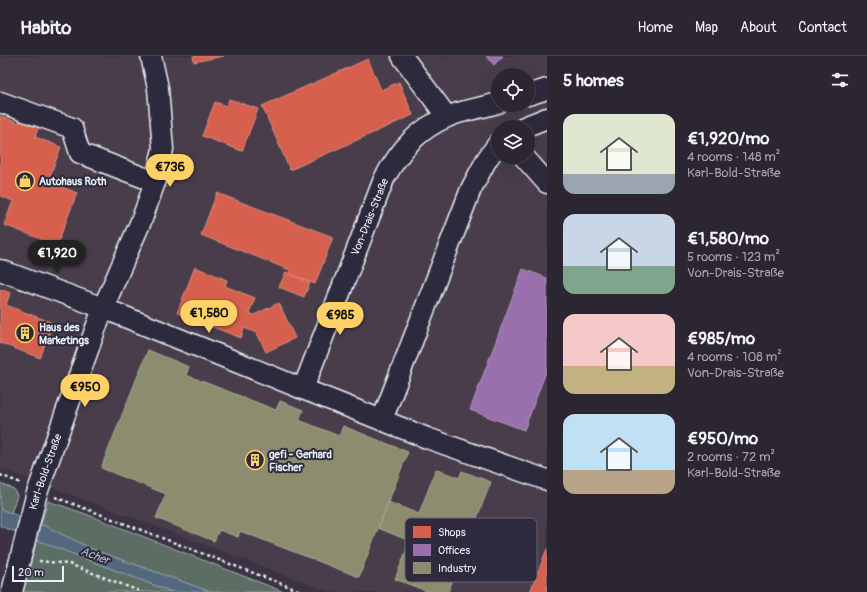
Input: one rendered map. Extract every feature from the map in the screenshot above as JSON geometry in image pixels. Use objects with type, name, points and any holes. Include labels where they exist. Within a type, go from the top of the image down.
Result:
[{"type":"street","name":"Karl-Bold-Straße","points":[[12,592],[19,559],[37,493],[103,308],[142,219],[155,182],[163,149],[158,88],[151,56]]},
{"type":"street","points":[[402,56],[447,117]]},
{"type":"street","points":[[535,93],[547,89]]},
{"type":"street","points":[[0,102],[72,128],[80,153],[155,182]]},
{"type":"street","name":"Von-Drais-Straße","points":[[303,389],[384,178],[396,156],[418,134],[447,117],[491,106]]},
{"type":"street","points":[[535,123],[547,118]]},
{"type":"street","points":[[382,420],[471,189],[491,154]]},
{"type":"street","points":[[530,164],[547,183]]},
{"type":"street","points":[[0,270],[103,308],[382,420],[547,480]]},
{"type":"path","points":[[0,475],[37,493],[50,495],[182,547],[303,592]]},
{"type":"path","points":[[19,559],[69,564],[142,592]]},
{"type":"shaded area","points":[[0,56],[547,56],[547,592],[331,592],[0,468]]},
{"type":"green space","points":[[0,483],[15,490],[17,496],[11,513],[0,509]]},
{"type":"green space","points":[[48,501],[86,514],[284,592],[211,592],[92,549],[41,524]]},
{"type":"green space","points":[[37,540],[172,592],[23,592]]},
{"type":"water","name":"Acher","points":[[0,509],[41,524],[92,549],[211,592],[172,592],[0,526]]},
{"type":"building: Shops","points":[[193,56],[224,56],[194,62]]},
{"type":"building: Shops","points":[[368,59],[381,90],[399,82],[413,115],[290,170],[262,106]]},
{"type":"building: Shops","points":[[229,99],[258,109],[242,151],[202,136],[215,102],[227,106]]},
{"type":"building: Shops","name":"Autohaus Roth","points":[[0,116],[19,123],[22,116],[40,123],[35,137],[61,147],[48,181],[77,193],[57,245],[4,225],[13,201],[0,196]]},
{"type":"building: Shops","points":[[217,193],[333,237],[315,284],[290,274],[290,270],[201,235]]},
{"type":"building: Shops","points":[[195,267],[227,280],[225,286],[255,298],[249,313],[254,315],[279,303],[295,338],[266,352],[257,333],[244,328],[241,338],[177,313]]},
{"type":"building: Shops","points":[[286,272],[310,283],[304,297],[279,287]]},
{"type":"building: Shops","name":"Haus des Marketings","points":[[0,289],[10,293],[6,305],[53,323],[40,358],[0,343]]},
{"type":"building: Shops","points":[[547,549],[547,592],[530,592],[534,582],[537,582],[537,574]]},
{"type":"building: Offices","points":[[486,56],[503,56],[494,65]]},
{"type":"building: Offices","points":[[523,269],[547,278],[547,369],[524,430],[470,410]]},
{"type":"building: Industry","name":"gefi - Gerhard Fischer","points":[[148,350],[189,367],[186,375],[276,410],[280,401],[303,410],[299,420],[339,436],[343,426],[408,452],[359,577],[240,531],[238,537],[219,530],[214,541],[156,518],[166,494],[101,468]]},
{"type":"building: Industry","points":[[436,469],[459,478],[462,471],[491,482],[477,518],[405,518],[405,539],[378,528],[388,502],[419,514]]},
{"type":"building: Industry","points":[[405,554],[405,582],[452,582],[448,592],[429,592],[395,579]]},
{"type":"place","name":"Autohaus Roth","points":[[25,181]]},
{"type":"place","name":"Haus des Marketings","points":[[25,333]]},
{"type":"place","name":"gefi - Gerhard Fischer","points":[[255,460]]}]
